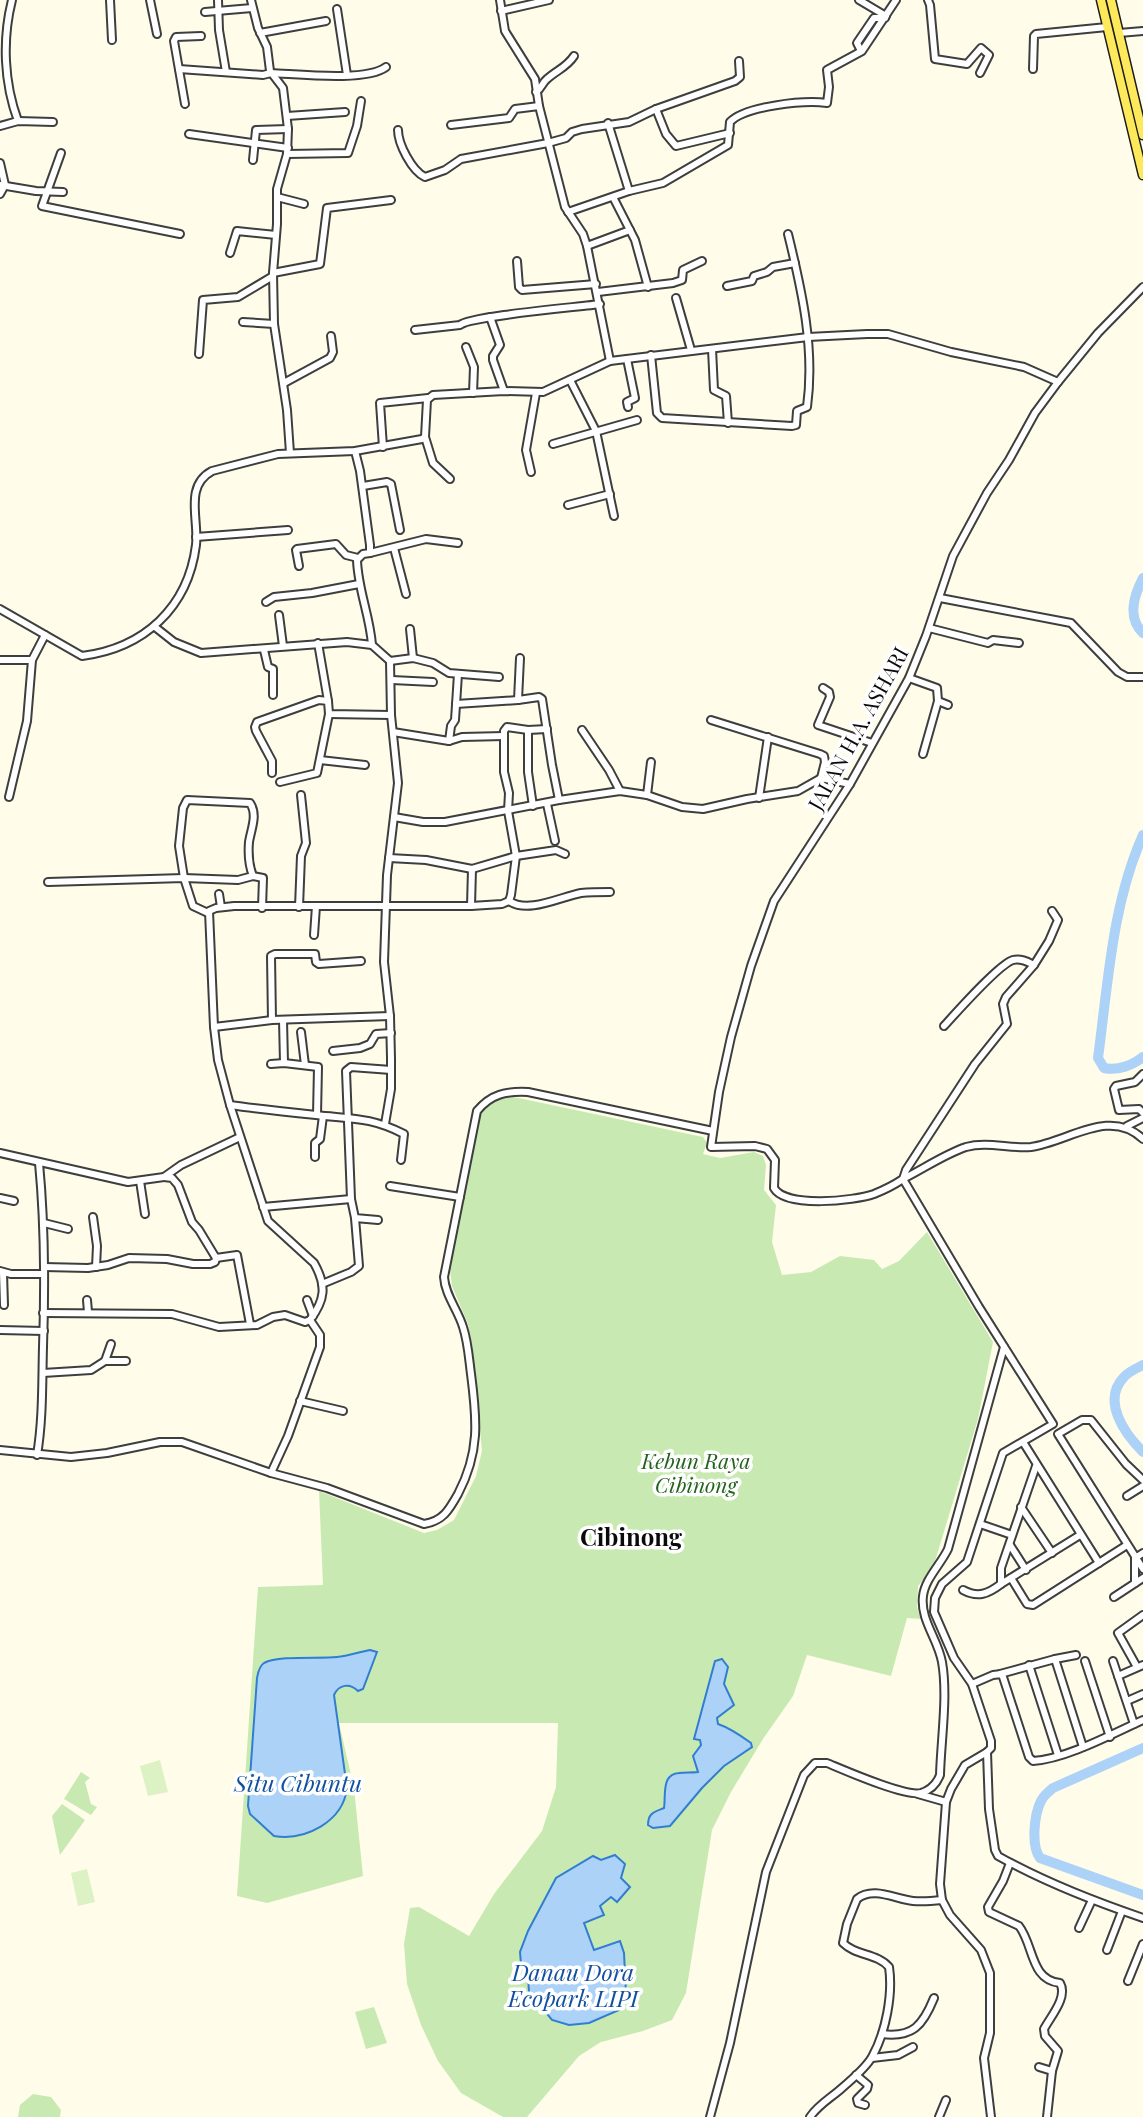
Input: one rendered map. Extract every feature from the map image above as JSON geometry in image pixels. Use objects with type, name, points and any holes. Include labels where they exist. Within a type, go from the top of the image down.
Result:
[{"type":"main road","points":[[1101,0],[1143,175]]},
{"type":"main road","points":[[1111,0],[1143,135],[1133,137]]},
{"type":"street","points":[[12,0],[3,49],[10,98],[19,121]]},
{"type":"street","points":[[110,0],[112,40]]},
{"type":"street","points":[[150,0],[157,34]]},
{"type":"street","points":[[218,0],[219,34],[226,72]]},
{"type":"street","points":[[251,0],[260,33],[267,47],[271,73],[279,79],[284,88],[287,116],[288,151],[278,185],[272,274],[274,324],[284,383],[290,453]]},
{"type":"street","points":[[500,0],[505,31],[531,71],[568,212],[581,230],[587,246],[610,361]]},
{"type":"street","points":[[502,11],[549,0]]},
{"type":"street","points":[[859,0],[885,17]]},
{"type":"street","points":[[568,212],[628,191],[663,183],[718,153],[728,145],[732,119],[795,102],[827,103],[827,70],[861,51],[897,0]]},
{"type":"street","points":[[928,0],[935,59],[967,64],[981,48],[989,55],[980,73]]},
{"type":"street","points":[[205,12],[252,8]]},
{"type":"street","points":[[337,9],[347,75]]},
{"type":"street","points":[[260,33],[326,22]]},
{"type":"street","points":[[1033,69],[1033,40],[1036,34],[1107,27]]},
{"type":"street","points":[[1119,33],[1143,31]]},
{"type":"street","points":[[185,104],[174,39],[201,36]]},
{"type":"street","points":[[536,92],[574,56]]},
{"type":"street","points":[[398,130],[399,139],[409,158],[425,177],[445,170],[461,159],[548,143],[566,138],[572,132],[608,123],[629,122],[656,109],[737,80],[740,75],[739,61]]},
{"type":"street","points":[[179,69],[263,75],[368,75],[386,68]]},
{"type":"street","points":[[189,134],[253,142],[288,151],[348,153],[357,126],[361,101]]},
{"type":"street","points":[[451,125],[509,118],[515,109],[539,106]]},
{"type":"street","points":[[656,109],[666,134],[676,146],[730,133]]},
{"type":"street","points":[[287,116],[345,112]]},
{"type":"street","points":[[0,125],[19,121],[53,122]]},
{"type":"street","points":[[608,123],[628,191]]},
{"type":"street","points":[[253,160],[254,132],[257,129],[288,128]]},
{"type":"street","points":[[61,153],[42,206],[180,234]]},
{"type":"street","points":[[0,163],[0,194]]},
{"type":"street","points":[[2,185],[63,192]]},
{"type":"street","points":[[277,197],[304,204]]},
{"type":"street","points":[[613,197],[640,251],[648,287]]},
{"type":"street","points":[[199,354],[203,300],[238,297],[272,274],[320,264],[327,208],[391,201]]},
{"type":"street","points":[[587,246],[630,230]]},
{"type":"street","points":[[230,253],[237,231],[276,235]]},
{"type":"street","points":[[651,355],[658,416],[728,423],[796,425],[797,411],[807,407],[810,382],[808,337],[788,234]]},
{"type":"street","points":[[517,261],[521,290],[596,284]]},
{"type":"street","points":[[598,292],[648,287],[681,280],[683,270],[702,261]]},
{"type":"street","points":[[727,286],[750,281],[770,268],[795,263]]},
{"type":"street","name":"JALAN H.A. ASHARI","points":[[903,1179],[872,1195],[858,1198],[793,1199],[782,1197],[774,1188],[775,1160],[767,1149],[755,1146],[711,1147],[729,1045],[768,912],[849,784],[909,678],[953,556],[971,520],[1035,413],[1098,333],[1143,287]]},
{"type":"street","points":[[676,298],[691,350]]},
{"type":"street","points":[[415,330],[457,325],[490,317],[600,304]]},
{"type":"street","points":[[490,317],[500,345],[493,360],[504,391]]},
{"type":"street","points":[[243,322],[274,324]]},
{"type":"street","points":[[383,447],[380,403],[428,398],[436,394],[504,391],[536,393],[550,390],[610,361],[808,337],[888,334],[951,352],[1024,367],[1058,382]]},
{"type":"street","points":[[284,383],[330,358],[333,352],[331,336]]},
{"type":"street","points":[[466,347],[474,367],[473,393]]},
{"type":"street","points":[[712,349],[714,390],[726,396],[728,423]]},
{"type":"street","points":[[627,359],[635,398],[627,402],[628,407]]},
{"type":"street","points":[[570,380],[596,431],[614,516]]},
{"type":"street","points":[[531,472],[526,450],[536,393]]},
{"type":"street","points":[[428,398],[425,437],[433,463],[450,479]]},
{"type":"street","points":[[553,444],[637,420]]},
{"type":"street","points":[[0,609],[77,654],[107,651],[140,637],[155,627],[181,594],[192,564],[196,537],[194,507],[197,488],[205,475],[255,459],[290,453],[355,451],[425,437]]},
{"type":"street","points":[[355,451],[363,486],[370,552]]},
{"type":"street","points":[[363,486],[387,482],[391,484],[400,530]]},
{"type":"street","points":[[568,505],[610,494]]},
{"type":"street","points":[[196,537],[288,530]]},
{"type":"street","points":[[299,566],[296,550],[298,548],[336,544],[346,555],[358,558],[370,552],[426,540],[458,543]]},
{"type":"street","points":[[394,548],[406,594]]},
{"type":"street","points":[[358,558],[359,584],[370,624],[372,645]]},
{"type":"street","points":[[266,602],[274,597],[359,584]]},
{"type":"street","points":[[940,598],[1071,622],[1118,672],[1127,677],[1143,677]]},
{"type":"street","points":[[279,615],[283,646]]},
{"type":"street","points":[[155,627],[174,642],[201,653],[264,650],[336,642],[372,645],[390,661],[391,715],[398,779],[386,905],[384,962],[391,1033],[391,1088],[385,1124]]},
{"type":"street","points":[[929,628],[988,643],[993,640],[1019,643]]},
{"type":"street","points":[[410,629],[413,658]]},
{"type":"street","points":[[9,797],[27,721],[32,660],[45,635]]},
{"type":"street","points":[[280,782],[316,774],[320,760],[329,714],[318,643]]},
{"type":"street","points":[[264,650],[268,667],[275,673],[273,695]]},
{"type":"street","points":[[390,661],[413,658],[428,661],[446,672],[499,677]]},
{"type":"street","points":[[518,700],[520,659]]},
{"type":"street","points":[[0,660],[32,660]]},
{"type":"street","points":[[449,741],[451,726],[455,720],[458,674]]},
{"type":"street","points":[[909,678],[937,688],[938,701],[923,754]]},
{"type":"street","points":[[392,680],[433,682]]},
{"type":"street","points":[[823,688],[829,692],[830,697],[818,726],[872,743]]},
{"type":"street","points":[[456,704],[541,698],[559,800]]},
{"type":"street","points":[[272,773],[272,761],[256,731],[256,724],[296,707],[319,700],[328,701]]},
{"type":"street","points":[[938,701],[948,705]]},
{"type":"street","points":[[329,714],[391,715]]},
{"type":"street","points":[[711,720],[824,756],[821,778]]},
{"type":"street","points":[[43,1313],[172,1314],[214,1327],[257,1325],[273,1317],[285,1315],[305,1322],[312,1318],[323,1302],[322,1284],[314,1263],[270,1224],[240,1137],[218,1060],[208,914],[212,909],[221,908],[471,906],[509,901],[516,856],[508,810],[509,793],[503,770],[504,736],[507,727],[547,729]]},
{"type":"street","points":[[528,730],[528,772],[533,806]]},
{"type":"street","points":[[582,730],[610,769],[621,791]]},
{"type":"street","points":[[393,732],[449,741],[469,737],[504,736]]},
{"type":"street","points":[[759,798],[768,737]]},
{"type":"street","points":[[320,760],[365,765]]},
{"type":"street","points":[[647,795],[651,762]]},
{"type":"street","points":[[394,817],[423,822],[445,822],[621,791],[647,795],[675,806],[703,809],[798,791],[821,778],[849,784]]},
{"type":"street","points":[[299,907],[301,856],[306,844],[301,795]]},
{"type":"street","points":[[208,914],[193,906],[184,878],[179,846],[185,801],[250,803],[254,810],[249,843],[249,863],[253,876]]},
{"type":"street","points":[[547,804],[555,841]]},
{"type":"street","points":[[389,858],[426,860],[472,869],[516,856],[553,850],[565,854]]},
{"type":"street","points":[[471,906],[472,869]]},
{"type":"street","points":[[48,882],[184,878],[238,880],[261,876],[262,908]]},
{"type":"street","points":[[509,901],[512,904],[537,905],[580,894],[610,892]]},
{"type":"street","points":[[219,894],[221,908]]},
{"type":"street","points":[[314,935],[316,906]]},
{"type":"street","points":[[903,1179],[908,1167],[975,1065],[1006,1024],[1003,1004],[1034,965],[1058,921],[1058,916],[1052,911]]},
{"type":"street","points":[[272,1020],[271,956],[313,953],[319,964],[361,961]]},
{"type":"street","points":[[944,1026],[977,990],[1009,961],[1020,959],[1034,965]]},
{"type":"street","points":[[214,1027],[272,1020],[390,1016]]},
{"type":"street","points":[[283,1020],[284,1063]]},
{"type":"street","points":[[301,1032],[305,1065]]},
{"type":"street","points":[[333,1051],[366,1046],[376,1034],[391,1033]]},
{"type":"street","points":[[271,1064],[317,1066],[319,1069],[320,1139],[315,1143],[315,1157]]},
{"type":"street","points":[[322,1284],[359,1266],[351,1199],[346,1117],[347,1069],[391,1070]]},
{"type":"street","points":[[903,1179],[959,1150],[973,1146],[1033,1146],[1102,1125],[1127,1126],[1143,1116],[1139,1109],[1119,1110],[1114,1089],[1116,1086],[1135,1082],[1143,1074]]},
{"type":"street","points":[[0,1450],[37,1455],[87,1456],[160,1442],[182,1442],[271,1473],[327,1488],[424,1524],[441,1518],[449,1511],[467,1476],[477,1427],[465,1334],[444,1281],[477,1111],[484,1102],[501,1093],[528,1092],[713,1131]]},
{"type":"street","points":[[230,1105],[360,1118],[385,1124],[404,1134],[401,1160]]},
{"type":"street","points":[[1127,1126],[1143,1139]]},
{"type":"street","points":[[164,1177],[181,1165],[240,1137]]},
{"type":"street","points":[[0,1153],[128,1182],[172,1178],[178,1185],[192,1222],[216,1258]]},
{"type":"street","points":[[37,1455],[41,1427],[44,1331],[44,1223],[39,1163]]},
{"type":"street","points":[[903,1179],[1143,1569]]},
{"type":"street","points":[[140,1181],[145,1214]]},
{"type":"street","points":[[390,1186],[460,1197]]},
{"type":"street","points":[[0,1198],[14,1201]]},
{"type":"street","points":[[263,1208],[351,1199]]},
{"type":"street","points":[[93,1216],[97,1246],[96,1268]]},
{"type":"street","points":[[355,1218],[378,1220]]},
{"type":"street","points":[[44,1223],[68,1229]]},
{"type":"street","points":[[216,1258],[237,1255],[250,1324]]},
{"type":"street","points":[[4,1305],[1,1272],[96,1268],[129,1258],[167,1259],[210,1265],[216,1258]]},
{"type":"street","points":[[87,1300],[88,1312]]},
{"type":"street","points":[[271,1473],[288,1436],[320,1347],[320,1335],[307,1300]]},
{"type":"street","points":[[0,1331],[44,1331]]},
{"type":"street","points":[[105,1361],[111,1344]]},
{"type":"street","points":[[916,1794],[937,1783],[940,1774],[943,1672],[940,1651],[924,1613],[923,1594],[925,1586],[948,1549],[1004,1347]]},
{"type":"street","points":[[43,1373],[85,1371],[105,1361],[126,1361]]},
{"type":"street","points":[[300,1401],[343,1411]]},
{"type":"street","points":[[1058,1434],[1082,1420],[1091,1420],[1126,1464],[1143,1480]]},
{"type":"street","points":[[944,1802],[961,1770],[987,1752],[992,1745],[972,1684],[954,1658],[933,1609],[935,1598],[942,1584],[967,1562],[1003,1453],[1053,1424]]},
{"type":"street","points":[[1023,1442],[1099,1563]]},
{"type":"street","points":[[1001,1584],[1000,1572],[1036,1466]]},
{"type":"street","points":[[1127,1496],[1143,1486]]},
{"type":"street","points":[[1021,1507],[1052,1553]]},
{"type":"street","points":[[980,1524],[1012,1535]]},
{"type":"street","points":[[963,1590],[973,1595],[983,1595],[1080,1535]]},
{"type":"street","points":[[1010,1545],[1026,1570]]},
{"type":"street","points":[[1010,1578],[1030,1606],[1127,1545]]},
{"type":"street","points":[[1135,1558],[1143,1553]]},
{"type":"street","points":[[1135,1558],[1135,1583]]},
{"type":"street","points":[[1114,1597],[1143,1578]]},
{"type":"street","points":[[1118,1676],[1140,1666],[1118,1633],[1142,1619]]},
{"type":"street","points":[[972,1684],[1002,1677],[1029,1665],[1076,1655]]},
{"type":"street","points":[[1055,1659],[1083,1747]]},
{"type":"street","points":[[1085,1661],[1110,1737]]},
{"type":"street","points":[[1113,1661],[1134,1724]]},
{"type":"street","points":[[1029,1665],[1058,1755]]},
{"type":"street","points":[[1002,1677],[1033,1761],[1110,1737],[1143,1720]]},
{"type":"street","points":[[1127,1701],[1143,1694]]},
{"type":"street","points":[[987,1752],[989,1809],[998,1856],[1092,1900],[1143,1918]]},
{"type":"street","points":[[710,2117],[730,2043],[766,1872],[804,1776],[815,1763],[827,1763],[892,1788],[944,1802]]},
{"type":"street","points":[[937,1783],[944,1802],[940,1884],[943,1900],[950,1915],[981,1950],[990,1973],[990,2033],[984,2059],[991,2117]]},
{"type":"street","points":[[1010,1863],[990,1902],[989,1912],[1019,1926],[1040,1973],[1047,1980],[1060,1983],[1063,1987],[1063,1995],[1044,2029],[1045,2036],[1058,2051],[1052,2071],[1047,2117]]},
{"type":"street","points":[[810,2117],[872,2058],[882,2034],[888,1997],[889,1967],[881,1959],[846,1947],[843,1943],[857,1899],[861,1896],[883,1894],[916,1902],[943,1900]]},
{"type":"street","points":[[1079,1928],[1092,1900]]},
{"type":"street","points":[[1107,1951],[1122,1911]]},
{"type":"street","points":[[1128,1981],[1143,1944]]},
{"type":"street","points":[[882,2034],[901,2035],[911,2032],[924,2019],[934,1998]]},
{"type":"street","points":[[872,2058],[898,2055],[914,2047]]},
{"type":"street","points":[[1039,2067],[1052,2071]]},
{"type":"street","points":[[856,2075],[868,2085],[857,2099],[858,2103],[865,2105]]},
{"type":"street","points":[[939,2117],[946,2099]]},
{"type":"green space","name":"Kebun Raya Cibinong","points":[[509,1096],[703,1137],[707,1143],[703,1154],[720,1158],[754,1152],[763,1156],[766,1165],[764,1190],[776,1205],[772,1242],[782,1275],[811,1272],[840,1256],[874,1260],[882,1269],[899,1261],[927,1232],[993,1342],[978,1419],[933,1568],[918,1586],[917,1607],[921,1619],[907,1618],[891,1676],[807,1655],[793,1696],[763,1739],[712,1830],[686,1993],[672,2020],[601,2042],[579,2056],[527,2117],[503,2117],[461,2093],[438,2061],[421,2025],[407,1984],[404,1944],[410,1908],[419,1907],[469,1936],[494,1894],[542,1831],[556,1787],[558,1723],[339,1723],[354,1788],[363,1876],[267,1903],[237,1896],[258,1587],[323,1585],[319,1491],[424,1533],[437,1530],[454,1520],[476,1476],[482,1451],[472,1345],[468,1324],[452,1286],[450,1270],[480,1115],[493,1103]]},
{"type":"green space","points":[[160,1760],[168,1792],[148,1796],[140,1766]]},
{"type":"green space","points":[[81,1772],[90,1778],[85,1782],[91,1804],[97,1807],[91,1815],[64,1799]]},
{"type":"green space","points":[[62,1804],[85,1820],[60,1855],[52,1816]]},
{"type":"green space","points":[[87,1869],[95,1902],[78,1906],[71,1873]]},
{"type":"green space","points":[[374,2007],[387,2043],[366,2049],[355,2012]]},
{"type":"green space","points":[[33,2094],[51,2097],[61,2110],[60,2117],[18,2117],[20,2105]]},
{"type":"water","name":"Situ Cibuntu","points":[[370,1650],[377,1652],[363,1689],[358,1691],[345,1686],[334,1695],[347,1788],[344,1800],[338,1811],[321,1827],[298,1835],[274,1836],[250,1814],[248,1806],[257,1678],[260,1668],[264,1663],[279,1659],[337,1657]]},
{"type":"water","points":[[722,1659],[728,1667],[724,1684],[734,1705],[717,1718],[718,1724],[743,1737],[752,1747],[724,1766],[670,1826],[653,1828],[648,1825],[649,1818],[664,1808],[669,1777],[673,1774],[698,1772],[693,1756],[701,1745],[700,1740],[694,1739],[715,1661]]},
{"type":"water","name":"Danau Dora Ecopark LIPI","points":[[615,1855],[625,1864],[621,1878],[630,1887],[617,1902],[611,1897],[600,1906],[604,1915],[584,1923],[594,1950],[620,1941],[624,1953],[626,1994],[619,2010],[589,2023],[569,2025],[552,2020],[529,1992],[528,1976],[521,1964],[520,1952],[528,1931],[556,1878],[593,1856],[601,1860]]},
{"type":"waterway","points":[[1143,578],[1134,606],[1135,620],[1143,633]]},
{"type":"waterway","points":[[1143,835],[1124,889],[1118,916],[1098,1058],[1104,1068],[1115,1069],[1130,1065],[1143,1057]]},
{"type":"waterway","points":[[1143,1365],[1124,1377],[1117,1386],[1115,1396],[1118,1417],[1143,1452]]},
{"type":"waterway","points":[[1143,1748],[1053,1788],[1041,1801],[1035,1830],[1035,1846],[1040,1858],[1143,1895]]},
{"type":"district","name":"Cibinong","points":[[631,1536]]}]
